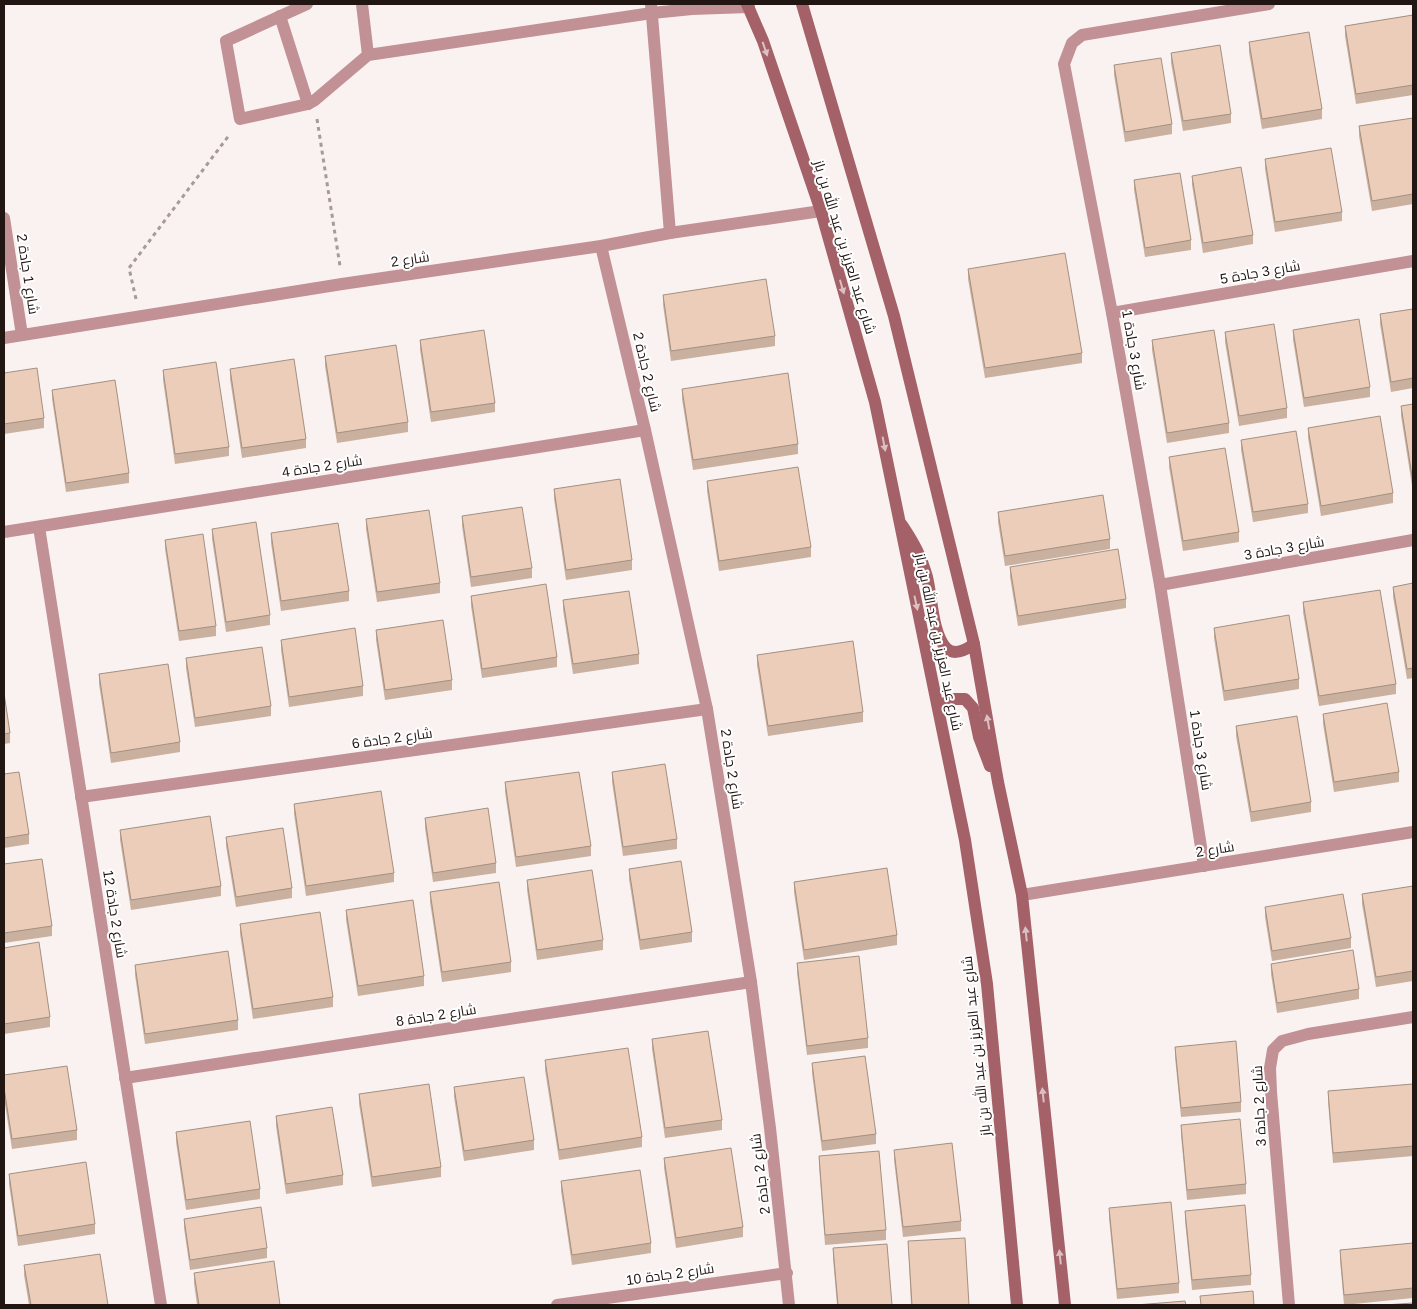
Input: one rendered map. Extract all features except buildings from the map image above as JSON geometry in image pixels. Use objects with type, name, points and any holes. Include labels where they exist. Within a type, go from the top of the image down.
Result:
[{"type":"street","points":[[308,4],[226,41],[240,119],[311,102],[368,55],[651,8],[692,9],[748,5]]},
{"type":"street","points":[[362,4],[368,55]]},
{"type":"street","name":"شارع عبد العزيز بن عبد الله بن باز","points":[[802,4],[894,316],[974,644],[998,782],[1022,895],[1065,1305]]},
{"type":"street","points":[[806,4],[807,18]]},
{"type":"street","name":"شارع 3 جادة 1","points":[[1204,866],[1160,586],[1112,313],[1064,64],[1072,43],[1082,35],[1270,4]]},
{"type":"street","name":"شارع عبد العزيز بن عبد الله بن باز","points":[[748,5],[763,41],[821,210],[875,402],[938,706],[965,840],[987,984],[1017,1305]]},
{"type":"street","points":[[651,8],[670,233]]},
{"type":"street","points":[[280,16],[311,102]]},
{"type":"street","name":"شارع 2","points":[[4,338],[342,284],[601,246],[670,233],[821,210]]},
{"type":"street","name":"شارع 1 جادة 2","points":[[4,218],[22,335]]},
{"type":"street","name":"شارع 2 جادة 2","points":[[601,246],[645,430],[707,709],[751,982],[790,1305]]},
{"type":"street","name":"شارع 3 جادة 5","points":[[1112,313],[1413,261]]},
{"type":"street","name":"شارع 2 جادة 4","points":[[4,532],[645,430]]},
{"type":"street","points":[[899,520],[916,545],[927,578],[938,632],[947,649],[956,652],[967,649],[974,644]]},
{"type":"street","name":"شارع 2 جادة 12","points":[[39,527],[161,1305]]},
{"type":"street","name":"شارع 3 جادة 3","points":[[1160,586],[1413,540]]},
{"type":"street","points":[[938,706],[952,699],[965,699],[973,708],[988,763],[998,782]]},
{"type":"street","name":"شارع 2 جادة 6","points":[[81,797],[707,709]]},
{"type":"street","name":"شارع 2","points":[[1022,895],[1413,832]]},
{"type":"street","name":"شارع 2 جادة 8","points":[[125,1078],[751,982]]},
{"type":"street","name":"شارع 2 جادة 3","points":[[1289,1305],[1271,1092],[1270,1068],[1273,1050],[1282,1041],[1308,1034],[1413,1017]]},
{"type":"street","name":"شارع 2 جادة 10","points":[[557,1305],[787,1273]]},
{"type":"path","points":[[311,102],[342,284]]},
{"type":"path","points":[[139,316],[130,268],[240,119]]}]
